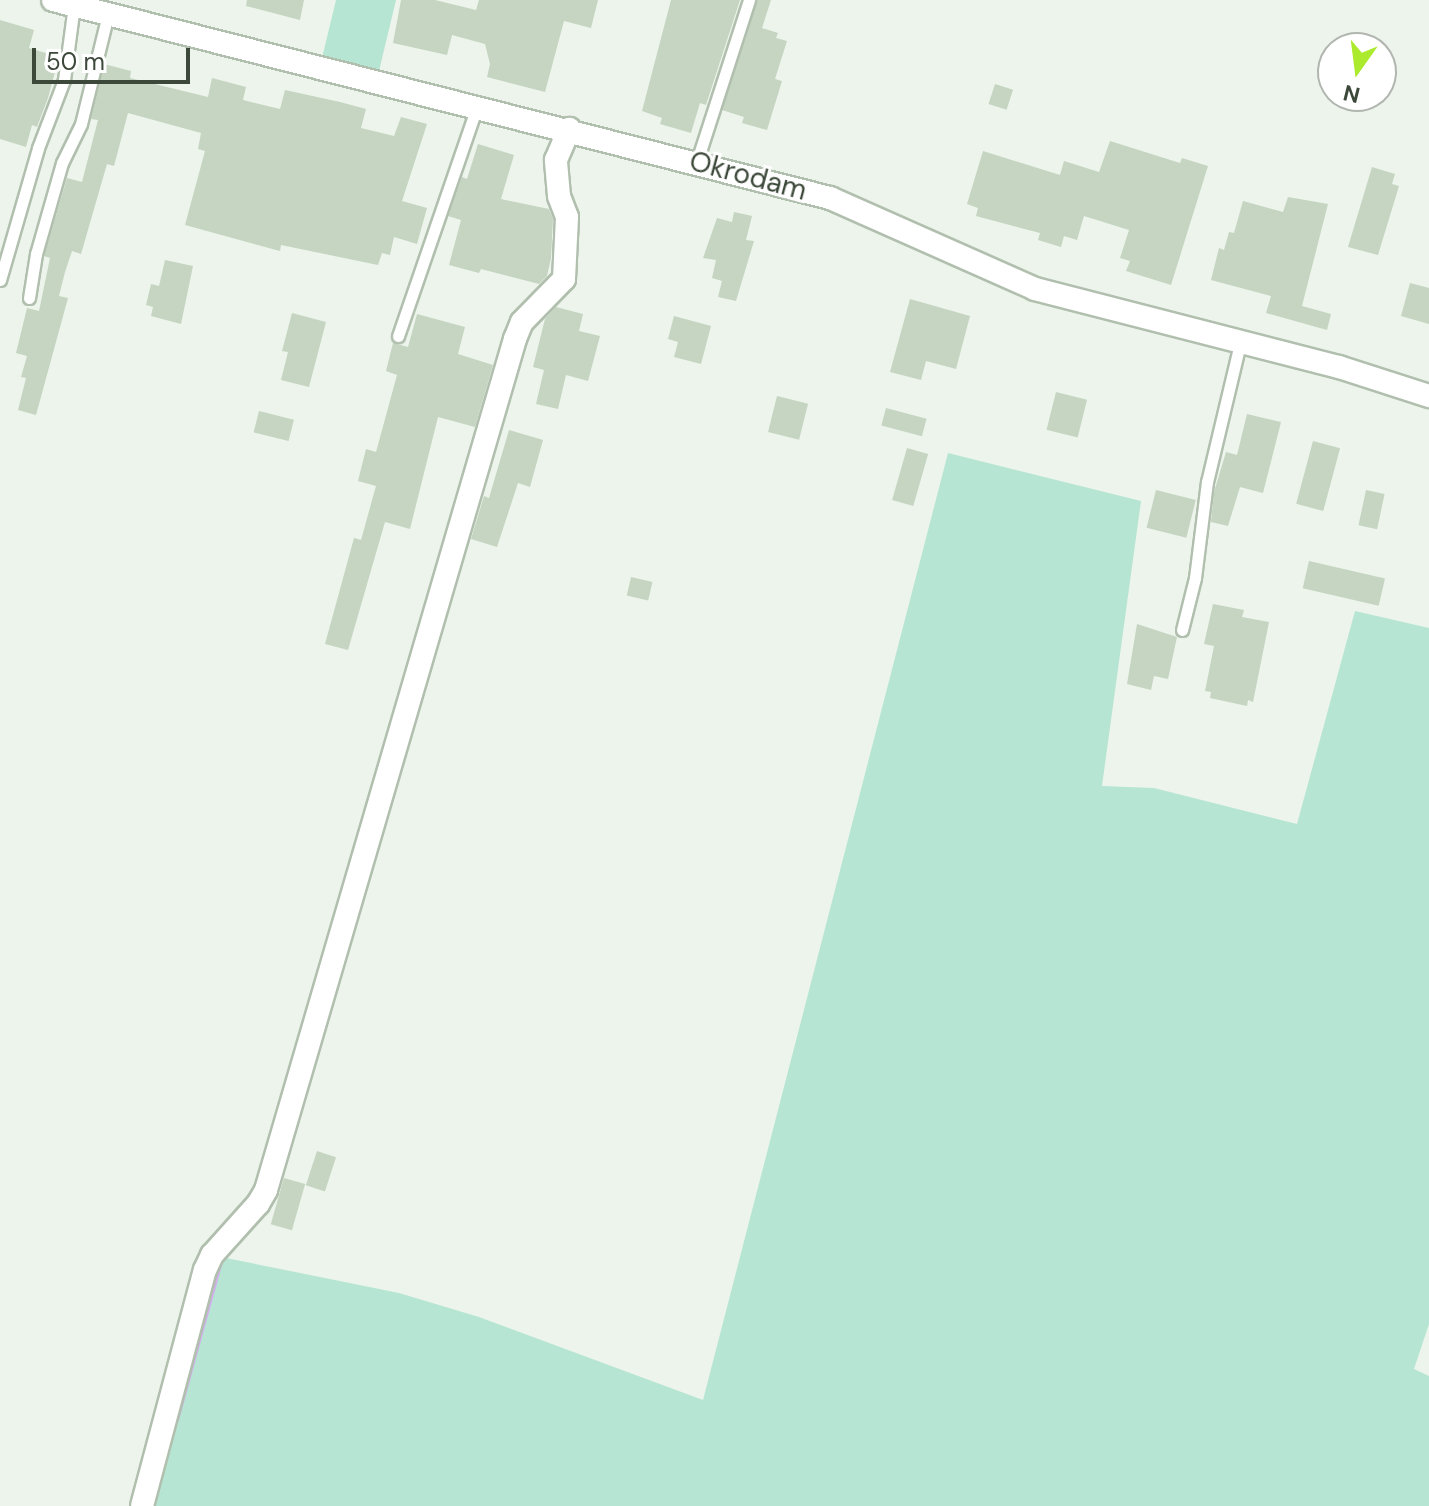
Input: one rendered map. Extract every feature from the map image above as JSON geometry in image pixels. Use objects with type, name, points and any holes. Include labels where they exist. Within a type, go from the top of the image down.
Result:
[{"type":"street","name":"Okrodam","points":[[63,3],[697,161],[830,198],[1035,289],[1339,367],[1429,396]]},
{"type":"street","points":[[142,1506],[205,1270],[212,1255],[258,1204],[266,1190],[515,339],[522,322],[558,289],[564,279],[567,217],[559,196],[556,160],[569,129]]},
{"type":"lane","points":[[697,161],[749,0]]},
{"type":"lane","points":[[0,280],[38,148],[64,80],[63,3]]},
{"type":"lane","points":[[29,298],[36,254],[62,163],[81,124],[108,14]]},
{"type":"lane","points":[[398,336],[477,106]]},
{"type":"lane","points":[[1182,630],[1195,578],[1207,482],[1240,343]]},
{"type":"green space","points":[[336,0],[396,0],[379,71],[322,58]]},
{"type":"green space","points":[[948,453],[1141,501],[1102,786],[1154,788],[1297,824],[1355,611],[1429,628],[1429,1324],[1414,1369],[1429,1376],[1429,1506],[153,1506],[221,1257],[399,1293],[479,1317],[703,1400]]},
{"type":"building","points":[[247,0],[304,0],[300,20],[246,6]]},
{"type":"building","points":[[401,0],[435,0],[476,10],[479,0],[598,0],[591,28],[564,21],[545,92],[487,77],[490,64],[485,44],[452,35],[447,55],[393,43]]},
{"type":"building","points":[[671,0],[740,0],[706,105],[700,103],[691,133],[660,124],[662,118],[642,111]]},
{"type":"building","points":[[757,0],[771,0],[762,28],[778,33],[776,38],[787,41],[775,79],[782,81],[767,130],[742,123],[744,117],[722,110]]},
{"type":"building","points":[[0,20],[34,30],[29,48],[59,57],[48,98],[37,127],[32,125],[26,147],[0,139]]},
{"type":"building","points":[[104,64],[131,71],[130,78],[208,97],[212,78],[246,87],[243,100],[280,109],[285,90],[340,102],[366,109],[361,128],[394,136],[401,117],[427,124],[402,201],[427,208],[417,244],[394,237],[390,255],[382,253],[378,265],[281,245],[280,251],[185,225],[205,151],[198,149],[201,133],[128,113],[114,166],[107,164],[81,254],[72,251],[65,272],[59,296],[68,298],[36,415],[18,410],[26,378],[21,377],[27,356],[16,353],[27,308],[39,311],[50,258],[44,256],[67,178],[82,182],[98,120],[91,119]]},
{"type":"building","points":[[995,84],[1013,90],[1007,110],[989,104]]},
{"type":"building","points":[[1110,141],[1180,163],[1182,158],[1208,166],[1171,285],[1126,271],[1130,261],[1120,258],[1129,230],[1084,216],[1077,240],[1064,236],[1061,247],[1038,240],[1040,233],[976,216],[978,208],[967,204],[983,151],[1060,175],[1064,161],[1099,172]]},
{"type":"building","points":[[478,144],[514,155],[501,199],[549,209],[553,219],[551,258],[547,276],[539,284],[481,269],[479,273],[449,265],[461,220],[448,216],[462,177],[467,179]]},
{"type":"building","points":[[1372,167],[1395,174],[1392,184],[1399,186],[1378,255],[1348,247]]},
{"type":"building","points":[[1288,197],[1328,204],[1302,306],[1331,314],[1327,330],[1266,313],[1271,296],[1211,280],[1219,248],[1224,250],[1229,232],[1234,233],[1243,201],[1283,212]]},
{"type":"building","points":[[734,212],[752,216],[746,240],[754,241],[736,301],[718,297],[722,281],[712,278],[716,260],[703,258],[717,218],[732,222]]},
{"type":"building","points":[[165,260],[193,266],[181,324],[151,316],[153,307],[146,305],[151,284],[159,286]]},
{"type":"building","points":[[1410,283],[1429,288],[1429,324],[1401,316]]},
{"type":"building","points":[[910,299],[970,316],[956,369],[926,361],[921,380],[890,372]]},
{"type":"building","points":[[556,307],[583,314],[579,331],[600,336],[588,381],[566,375],[558,409],[536,404],[544,370],[533,367],[545,319]]},
{"type":"building","points":[[292,313],[326,322],[309,387],[281,380],[288,352],[282,351]]},
{"type":"building","points":[[417,314],[465,327],[458,354],[493,365],[475,427],[438,417],[410,529],[385,522],[348,650],[325,644],[354,538],[361,540],[376,486],[358,481],[366,449],[376,452],[397,375],[386,371],[393,343],[408,347]]},
{"type":"building","points":[[674,316],[711,326],[701,364],[674,357],[678,342],[668,339]]},
{"type":"building","points":[[1056,392],[1087,400],[1078,438],[1047,430]]},
{"type":"building","points":[[777,396],[808,404],[799,440],[768,432]]},
{"type":"building","points":[[886,408],[927,419],[922,436],[881,425]]},
{"type":"building","points":[[259,411],[294,420],[289,441],[254,432]]},
{"type":"building","points":[[1247,414],[1281,422],[1263,493],[1240,487],[1228,526],[1211,522],[1214,492],[1226,452],[1237,455]]},
{"type":"building","points":[[509,430],[543,440],[530,487],[518,483],[497,547],[471,539],[484,496],[489,498]]},
{"type":"building","points":[[1313,441],[1340,448],[1323,511],[1296,504]]},
{"type":"building","points":[[907,448],[928,454],[913,506],[892,500]]},
{"type":"building","points":[[1156,490],[1196,500],[1186,538],[1147,528]]},
{"type":"building","points":[[1366,490],[1385,494],[1377,529],[1359,525]]},
{"type":"building","points":[[1309,561],[1385,579],[1379,606],[1303,588]]},
{"type":"building","points":[[631,577],[652,582],[648,600],[627,596]]},
{"type":"building","points":[[1213,604],[1244,610],[1242,617],[1269,622],[1253,702],[1248,700],[1247,706],[1210,698],[1211,692],[1205,691],[1214,646],[1204,644]]},
{"type":"building","points":[[1137,624],[1177,637],[1168,679],[1154,676],[1151,690],[1127,684]]},
{"type":"building","points":[[317,1151],[336,1157],[325,1191],[306,1185]]},
{"type":"building","points":[[284,1178],[305,1184],[292,1230],[271,1224]]},
{"type":"waterway","points":[[176,1420],[219,1265]]}]
